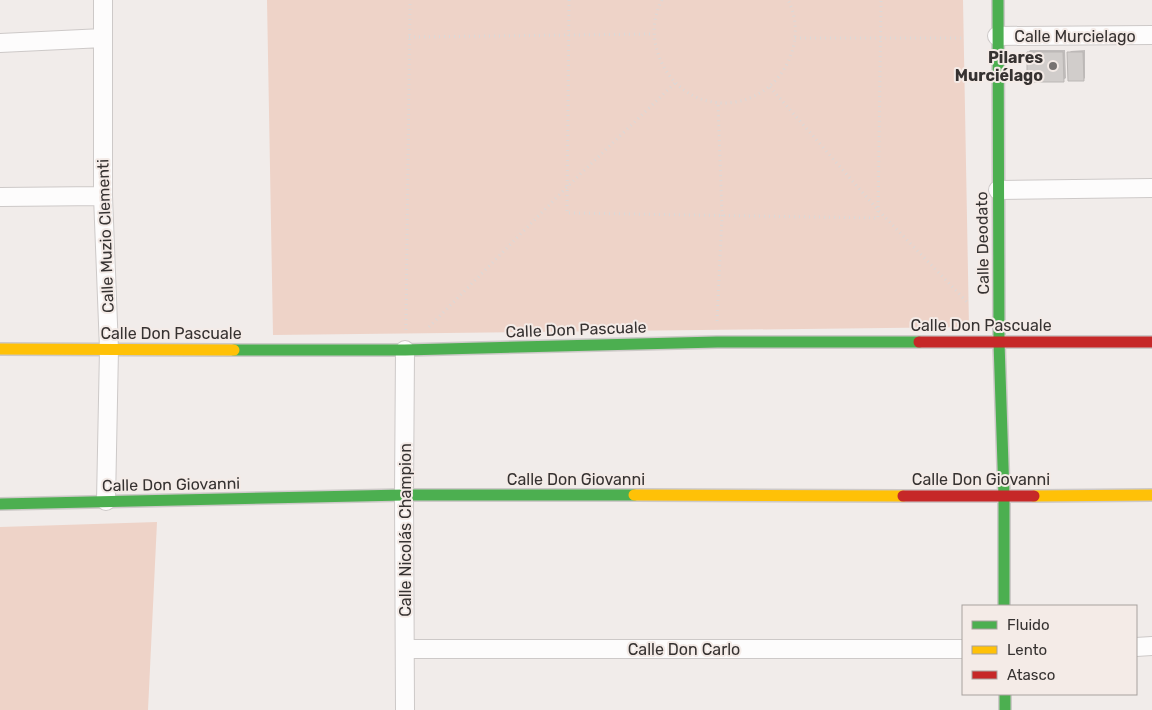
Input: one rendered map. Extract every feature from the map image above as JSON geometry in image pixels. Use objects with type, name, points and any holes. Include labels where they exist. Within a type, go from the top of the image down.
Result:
[{"type":"street","name":"Calle Muzio Clementi","points":[[103,0],[103,196],[109,349],[106,501]]},
{"type":"street","name":"Calle Deodato","points":[[998,0],[999,342],[1004,496],[1004,605]]},
{"type":"street","name":"Calle Murcielago","points":[[997,36],[1152,36]]},
{"type":"street","points":[[0,43],[103,38]]},
{"type":"street","points":[[998,190],[1152,188]]},
{"type":"street","points":[[0,197],[103,196]]},
{"type":"street","name":"Calle Don Pascuale","points":[[0,348],[406,350],[716,342],[1152,342]]},
{"type":"street","name":"Calle Nicolás Champion","points":[[406,350],[404,495],[406,710]]},
{"type":"street","name":"Calle Don Giovanni","points":[[0,504],[404,495],[1152,495]]},
{"type":"street","points":[[1137,647],[1152,646]]},
{"type":"street","name":"Calle Don Carlo","points":[[406,648],[962,649]]},
{"type":"street","points":[[1005,695],[1005,710]]},
{"type":"path","points":[[406,350],[410,0]]},
{"type":"path","points":[[569,0],[567,213],[878,218],[881,0]]},
{"type":"path","points":[[662,0],[655,18],[654,34],[657,52],[664,68],[675,83],[688,93],[718,103],[736,102],[754,97],[770,87],[783,73],[792,56],[796,38],[795,20],[788,0]]},
{"type":"path","points":[[409,37],[654,34]]},
{"type":"path","points":[[796,38],[964,38]]},
{"type":"path","points":[[426,329],[567,187],[675,83]]},
{"type":"path","points":[[770,87],[878,210],[969,304]]},
{"type":"path","points":[[716,342],[722,216],[718,103]]},
{"type":"shaded area","points":[[267,0],[963,0],[969,327],[273,335]]},
{"type":"shaded area","points":[[157,522],[148,710],[0,710],[0,527]]},
{"type":"building","points":[[1027,52],[1063,52],[1064,82],[1027,82]]},
{"type":"building","points":[[1067,52],[1083,52],[1084,81],[1068,81]]},
{"type":"traffic: fast","points":[[998,0],[999,342],[1004,496],[1004,605]]},
{"type":"traffic: fast","points":[[234,350],[405,350],[717,342],[919,342]]},
{"type":"traffic: fast","points":[[0,504],[404,495],[634,495]]},
{"type":"traffic: fast","points":[[1005,695],[1005,710]]},
{"type":"traffic: slow","points":[[0,349],[234,350]]},
{"type":"traffic: slow","points":[[634,495],[903,496]]},
{"type":"traffic: slow","points":[[1034,496],[1152,495]]},
{"type":"traffic: jam","points":[[919,342],[1152,342]]},
{"type":"traffic: jam","points":[[903,496],[1034,496]]},
{"type":"place","name":"Pilares Murciélago","points":[[1053,66]]}]
